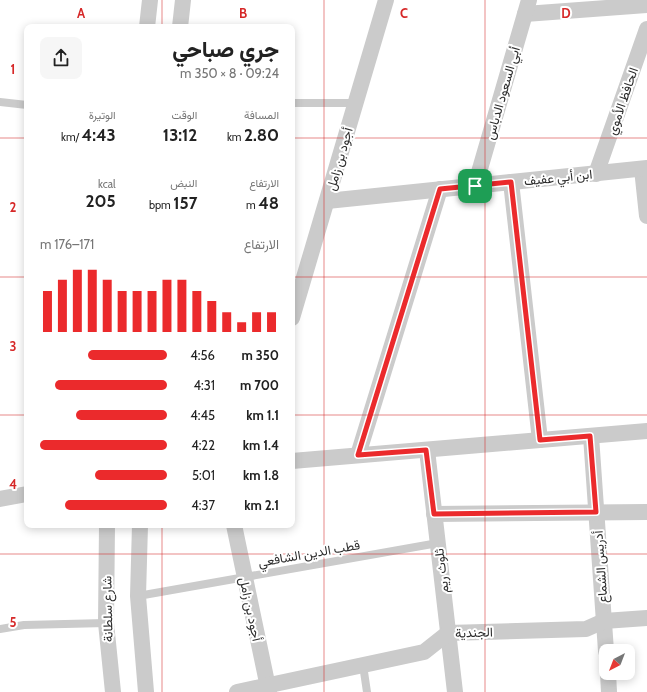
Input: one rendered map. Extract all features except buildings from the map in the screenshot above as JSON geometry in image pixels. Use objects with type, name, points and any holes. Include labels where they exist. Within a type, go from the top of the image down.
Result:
[{"type":"street","points":[[147,24],[150,0]]},
{"type":"street","points":[[180,24],[182,0]]},
{"type":"street","name":"أجود بن زامل","points":[[295,308],[386,0]]},
{"type":"street","points":[[527,7],[647,5]]},
{"type":"street","name":"أبي السعود الدباس","points":[[475,186],[527,7]]},
{"type":"street","name":"الحافظ الأموي","points":[[596,174],[647,29]]},
{"type":"street","points":[[645,169],[647,216]]},
{"type":"street","name":"ابن أبي عفيف","points":[[327,201],[645,169]]},
{"type":"street","points":[[511,182],[540,440]]},
{"type":"street","points":[[358,455],[440,189]]},
{"type":"street","points":[[295,461],[647,431]]},
{"type":"street","name":"أدريس الشماع","points":[[590,436],[606,644]]},
{"type":"street","name":"ثلوث ريم","points":[[426,450],[455,692]]},
{"type":"street","points":[[0,499],[24,495]]},
{"type":"street","points":[[434,514],[647,512]]},
{"type":"street","name":"شارع سلطانة","points":[[107,528],[106,624],[113,692]]},
{"type":"street","points":[[140,528],[138,596],[146,692]]},
{"type":"street","name":"أجود بن زامل","points":[[235,528],[268,689]]},
{"type":"street","name":"الجندية","points":[[237,692],[268,689],[363,665],[424,652],[448,633],[586,629],[604,621],[647,618]]},
{"type":"street","points":[[608,680],[609,692]]},
{"type":"lane","points":[[0,102],[24,105]]},
{"type":"lane","points":[[295,103],[355,103]]},
{"type":"lane","name":"قطب الدين الشافعي","points":[[138,596],[438,543]]},
{"type":"lane","points":[[0,629],[24,625],[106,624]]},
{"type":"lane","points":[[363,665],[367,692]]},
{"type":"route","points":[[511,182],[540,440],[590,436],[596,512],[434,514],[426,450],[358,455],[440,189],[475,186],[511,182]]}]
